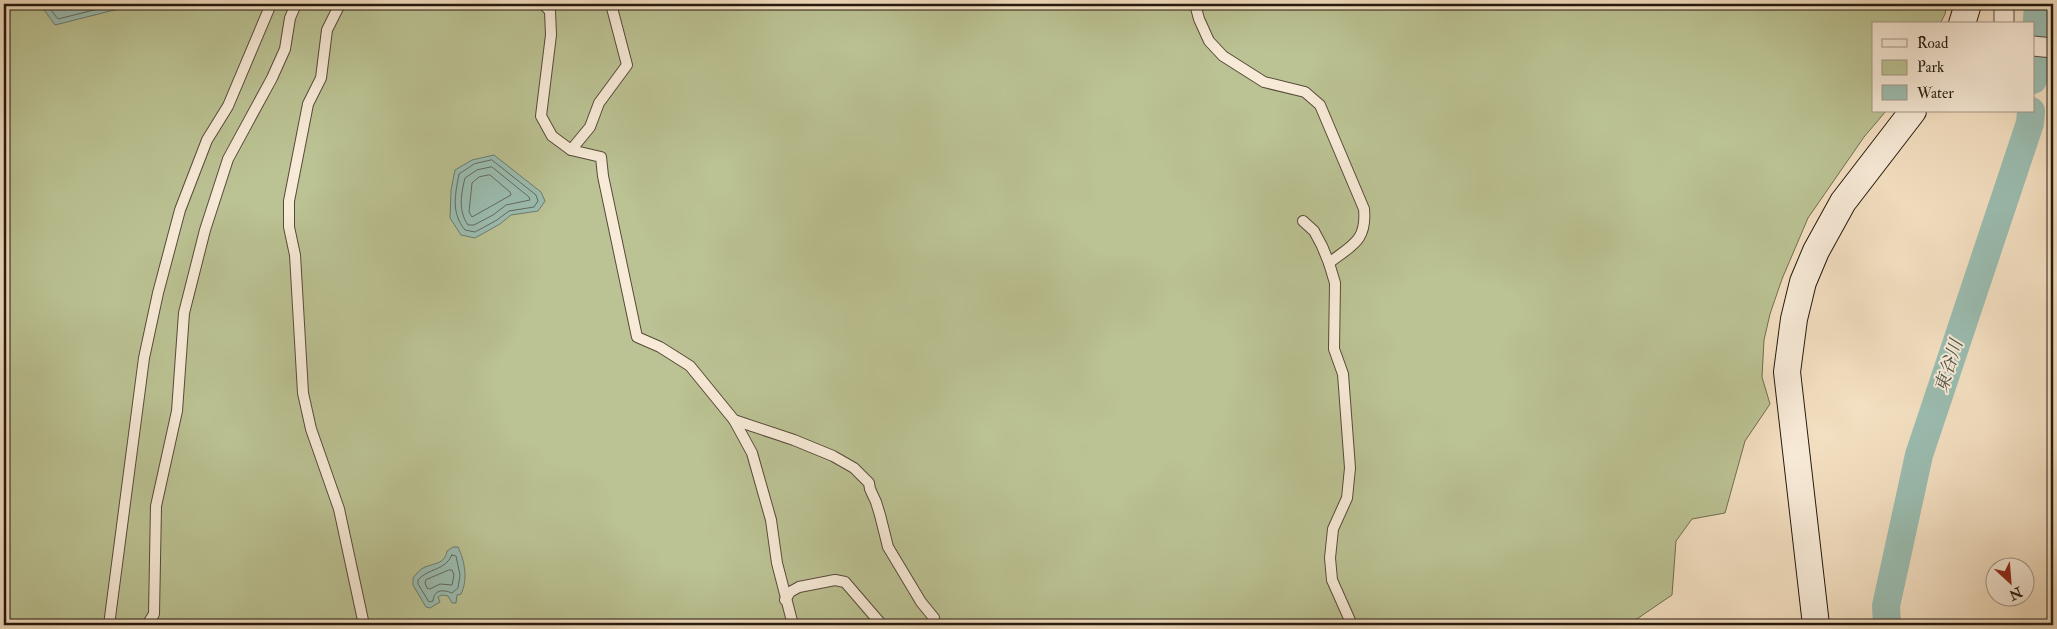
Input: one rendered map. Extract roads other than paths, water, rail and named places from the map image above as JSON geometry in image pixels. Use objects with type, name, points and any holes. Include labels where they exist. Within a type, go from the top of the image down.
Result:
[{"type":"street","points":[[1963,22],[1968,4]]},
{"type":"street","points":[[2004,4],[2004,22]]},
{"type":"street","points":[[2034,46],[2053,48]]},
{"type":"street","points":[[1816,625],[1787,372],[1794,319],[1803,282],[1816,251],[1839,210],[1912,112]]},
{"type":"lane","points":[[110,625],[144,358],[158,292],[180,210],[207,140],[228,106],[271,4]]},
{"type":"lane","points":[[153,625],[156,506],[176,411],[184,313],[205,230],[228,160],[272,78],[285,49],[290,18],[296,4]]},
{"type":"lane","points":[[340,4],[327,30],[321,78],[308,104],[289,201],[289,227],[295,256],[303,393],[311,429],[339,509],[364,625]]},
{"type":"lane","points":[[543,4],[550,10],[551,35],[541,116],[552,136],[571,150],[600,157],[637,337],[660,347],[690,366],[734,420],[752,453],[771,520],[776,563],[793,625]]},
{"type":"lane","points":[[571,150],[590,127],[599,103],[627,64],[611,4]]},
{"type":"lane","points":[[1195,4],[1199,19],[1210,41],[1223,56],[1264,82],[1305,92],[1320,105],[1364,210],[1365,220],[1363,235],[1329,263]]},
{"type":"lane","points":[[1303,221],[1314,231],[1329,263],[1335,283],[1334,349],[1343,374],[1350,468],[1347,498],[1333,529],[1330,558],[1332,580],[1352,625]]},
{"type":"lane","points":[[734,420],[794,440],[833,456],[854,468],[870,483],[870,489],[876,502],[888,548],[921,602],[934,618],[933,625]]},
{"type":"lane","points":[[785,600],[790,592],[799,587],[835,580],[845,582],[882,625]]},
{"type":"lane","points":[[147,625],[154,614]]},
{"type":"water","points":[[40,4],[138,4],[55,25]]},
{"type":"water","points":[[494,155],[541,192],[545,201],[538,211],[511,215],[500,224],[475,238],[461,235],[450,218],[451,190],[455,170],[472,160]]},
{"type":"water","points":[[453,547],[458,547],[464,564],[465,577],[461,594],[457,595],[456,603],[452,603],[448,596],[442,595],[438,597],[440,602],[430,608],[426,607],[413,585],[413,578],[423,568],[442,561],[447,551]]},
{"type":"waterway","name":"東谷川","points":[[2034,65],[2038,4]]},
{"type":"waterway","name":"東谷川","points":[[1887,625],[1886,606],[1919,455],[2030,123],[2031,112]]}]
